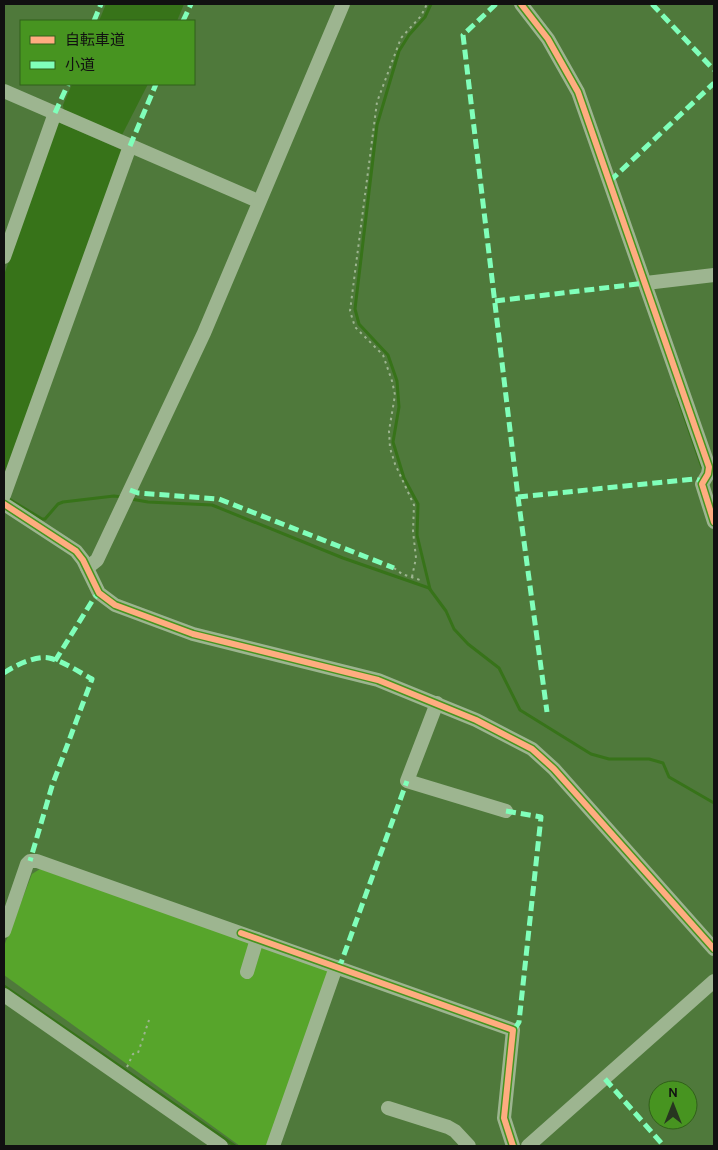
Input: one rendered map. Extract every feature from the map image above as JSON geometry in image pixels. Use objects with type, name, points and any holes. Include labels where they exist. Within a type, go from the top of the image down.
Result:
[{"type":"street","points":[[87,568],[97,560],[204,333],[258,201],[343,4]]},
{"type":"street","points":[[521,4],[548,40],[578,92],[646,283],[708,467],[708,474],[702,484],[714,522]]},
{"type":"street","points":[[4,91],[258,201]]},
{"type":"street","points":[[4,257],[55,113]]},
{"type":"street","points":[[4,495],[130,146]]},
{"type":"street","points":[[646,283],[714,276]]},
{"type":"street","points":[[4,504],[80,555],[99,593],[110,603],[129,612],[193,634],[362,675],[437,703],[532,748],[714,949]]},
{"type":"street","points":[[437,703],[407,781],[506,812]]},
{"type":"street","points":[[4,931],[30,861],[241,933],[513,1030],[504,1118],[513,1146]]},
{"type":"street","points":[[247,972],[257,939]]},
{"type":"street","points":[[273,1146],[336,968]]},
{"type":"street","points":[[528,1146],[714,981]]},
{"type":"street","points":[[4,995],[220,1146]]},
{"type":"street","points":[[388,1108],[448,1127],[455,1131],[469,1146]]},
{"type":"path","points":[[412,577],[416,558],[414,505],[394,464],[390,448],[394,395],[392,381],[383,355],[355,327],[350,311],[377,102],[401,38],[421,16],[427,4]]},
{"type":"path","points":[[394,568],[420,580]]},
{"type":"path","points":[[128,1066],[133,1054],[138,1052],[149,1020]]},
{"type":"shaded area","points":[[106,4],[184,4],[177,20],[99,20]]},
{"type":"shaded area","points":[[72,85],[147,85],[122,135],[64,112],[63,105]]},
{"type":"shaded area","points":[[58,122],[122,150],[4,485],[4,275]]},
{"type":"shaded area","points":[[40,869],[326,969],[328,974],[268,1146],[240,1146],[4,975],[4,946],[32,874]]},
{"type":"waterway","points":[[430,589],[417,535],[418,504],[404,478],[393,442],[399,407],[397,381],[388,355],[359,324],[355,309],[377,125],[399,51],[409,35],[425,17],[431,4]]},
{"type":"waterway","points":[[678,398],[703,470]]},
{"type":"waterway","points":[[9,499],[45,519],[58,504],[63,502],[114,496],[122,497]]},
{"type":"waterway","points":[[131,499],[148,502],[212,505],[343,558],[429,588],[446,611],[454,629],[468,644],[499,668],[520,710],[591,754],[609,759],[649,759],[663,763],[669,777],[714,803]]},
{"type":"waterway","points":[[4,986],[235,1146]]},
{"type":"marked path","points":[[94,20],[101,4]]},
{"type":"marked path","points":[[183,20],[191,4]]},
{"type":"marked path","points":[[496,4],[463,35],[518,497],[547,712]]},
{"type":"marked path","points":[[652,4],[714,70]]},
{"type":"marked path","points":[[610,181],[714,83]]},
{"type":"marked path","points":[[55,113],[68,85]]},
{"type":"marked path","points":[[130,146],[156,85]]},
{"type":"marked path","points":[[495,301],[646,283]]},
{"type":"marked path","points":[[518,497],[694,479],[703,481]]},
{"type":"marked path","points":[[130,490],[138,493],[219,499],[394,568]]},
{"type":"marked path","points":[[55,661],[99,593]]},
{"type":"marked path","points":[[4,673],[25,662],[44,657],[71,667],[92,679],[52,786],[30,861]]},
{"type":"marked path","points":[[336,967],[341,963],[407,781]]},
{"type":"marked path","points":[[506,811],[541,817],[519,1022],[513,1032]]},
{"type":"marked path","points":[[605,1079],[664,1146]]},
{"type":"cycle path","points":[[521,4],[548,39],[578,92],[709,467],[708,474],[702,484],[714,522]]},
{"type":"cycle path","points":[[4,504],[76,551],[83,560],[99,593],[115,605],[193,634],[378,680],[476,720],[532,749],[554,769],[714,949]]},
{"type":"cycle path","points":[[241,933],[513,1030],[504,1118],[513,1146]]}]
